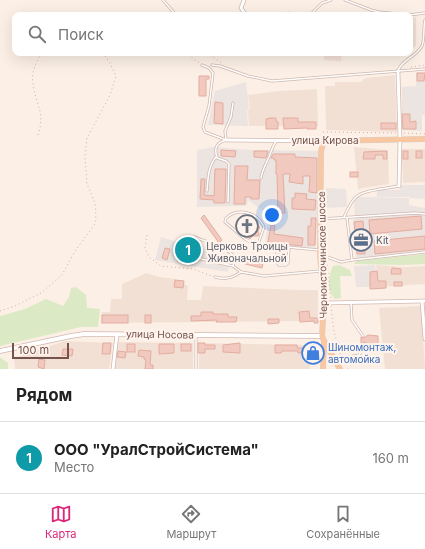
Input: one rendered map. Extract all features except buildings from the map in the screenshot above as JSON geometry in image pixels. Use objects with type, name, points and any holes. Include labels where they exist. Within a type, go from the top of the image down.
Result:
[{"type":"main road","name":"улица Кирова","points":[[324,141],[425,139]]},
{"type":"main road","name":"Черноисточинское шоссе","points":[[323,369],[324,303],[323,270],[320,252],[322,219],[321,151],[324,141]]},
{"type":"main road","points":[[323,338],[340,369]]},
{"type":"street","points":[[244,0],[241,8],[244,12]]},
{"type":"street","points":[[398,70],[400,186]]},
{"type":"street","name":"улица Кирова","points":[[226,140],[324,141]]},
{"type":"street","points":[[324,303],[424,301],[425,339]]},
{"type":"street","points":[[112,369],[117,334]]},
{"type":"street","name":"улица Носова","points":[[0,351],[71,336],[117,334],[323,338]]},
{"type":"lane","points":[[163,0],[173,12]]},
{"type":"lane","points":[[313,12],[322,3],[331,0]]},
{"type":"lane","points":[[345,0],[379,12]]},
{"type":"lane","points":[[413,14],[425,13]]},
{"type":"lane","points":[[413,54],[421,46],[424,38],[425,20]]},
{"type":"lane","points":[[398,70],[411,56]]},
{"type":"lane","points":[[202,65],[209,68],[212,73],[209,106],[202,129],[207,134],[219,136],[226,140]]},
{"type":"lane","points":[[212,65],[220,66],[248,76],[272,82],[398,70],[425,69]]},
{"type":"lane","points":[[226,140],[224,133],[231,117],[233,103]]},
{"type":"lane","points":[[207,191],[208,171],[216,157],[215,149],[217,144],[226,140]]},
{"type":"lane","points":[[261,178],[263,169],[277,140]]},
{"type":"lane","points":[[216,157],[226,161],[229,164],[228,202]]},
{"type":"lane","points":[[344,217],[357,196],[373,190],[388,189],[400,186]]},
{"type":"lane","points":[[258,244],[264,227],[261,222],[248,212],[240,212],[226,218],[225,222],[249,242],[258,244],[267,246],[320,252],[342,262],[425,252]]},
{"type":"lane","points":[[322,219],[420,213],[425,214]]},
{"type":"lane","points":[[347,217],[352,260]]},
{"type":"lane","points":[[194,237],[218,246],[231,254],[235,257],[233,266]]},
{"type":"lane","points":[[278,247],[276,261],[279,265],[286,265],[288,263],[289,248]]},
{"type":"lane","points":[[179,254],[233,266],[241,272],[264,276],[323,270]]},
{"type":"lane","points":[[215,277],[222,279],[230,278],[241,272]]},
{"type":"lane","points":[[351,302],[352,320],[363,336]]},
{"type":"lane","points":[[196,335],[196,369]]},
{"type":"lane","points":[[336,362],[359,355],[364,344]]},
{"type":"path","points":[[38,135],[42,116],[32,82],[35,65],[40,56]]},
{"type":"path","points":[[0,310],[14,306],[41,294],[62,276],[75,251],[95,224],[96,215],[94,203],[87,184],[85,157],[87,138],[110,95],[116,76],[105,56]]},
{"type":"path","points":[[189,56],[202,65],[212,65]]},
{"type":"path","points":[[212,56],[225,65]]},
{"type":"path","points":[[398,70],[425,65]]},
{"type":"path","points":[[323,132],[425,134]]},
{"type":"path","points":[[322,219],[334,332],[342,359],[348,369]]},
{"type":"path","points":[[148,235],[145,248],[149,257],[161,266],[193,269],[215,277]]},
{"type":"shaded area","points":[[416,17],[416,46],[413,48],[413,18]]},
{"type":"shaded area","points":[[324,56],[342,56],[341,61],[324,60]]},
{"type":"shaded area","points":[[416,72],[425,73],[425,115],[422,115],[422,131],[402,130],[402,87],[416,86]]},
{"type":"shaded area","points":[[395,75],[397,132],[326,130],[325,86],[335,86],[335,82],[361,82],[365,78]]},
{"type":"shaded area","points":[[246,82],[249,108],[247,111],[248,126],[208,125],[215,91]]},
{"type":"shaded area","points":[[317,89],[318,126],[249,126],[248,111],[250,108],[248,95],[278,91]]},
{"type":"shaded area","points":[[213,147],[251,150],[319,151],[316,248],[265,244],[269,215],[248,200],[247,206],[197,207],[197,150]]},
{"type":"shaded area","points":[[354,147],[388,150],[389,184],[358,189]]},
{"type":"shaded area","points":[[402,149],[425,149],[425,182],[403,183]]},
{"type":"shaded area","points":[[401,185],[425,185],[425,199],[409,197],[377,197],[377,190],[400,190]]},
{"type":"shaded area","points":[[326,188],[346,189],[347,207],[324,208]]},
{"type":"shaded area","points":[[357,197],[409,198],[409,205],[425,208],[425,253],[356,259],[353,220],[355,219],[354,200]]},
{"type":"shaded area","points":[[161,237],[187,245],[188,242],[192,243],[191,246],[231,255],[228,272],[155,260]]},
{"type":"shaded area","points":[[375,265],[378,287],[356,287],[354,266]]},
{"type":"shaded area","points":[[376,265],[405,267],[425,266],[425,284],[379,287]]},
{"type":"shaded area","points":[[146,273],[175,279],[188,286],[187,300],[201,300],[203,286],[318,290],[318,321],[101,323],[102,312],[110,312],[111,299],[122,299],[122,284]]},
{"type":"shaded area","points":[[421,306],[425,369],[385,369],[379,308]]},
{"type":"shaded area","points":[[65,341],[113,343],[109,369],[15,369],[14,358]]},
{"type":"shaded area","points":[[118,342],[193,343],[193,369],[115,369]]},
{"type":"shaded area","points":[[199,343],[308,345],[310,369],[199,369]]},
{"type":"green space","points":[[425,254],[425,264],[354,264],[356,261]]},
{"type":"green space","points":[[339,265],[350,270],[352,276],[340,276],[341,298],[335,299],[330,291],[329,279],[333,266]]},
{"type":"green space","points":[[76,287],[86,295],[87,308],[100,309],[98,327],[81,327],[0,346],[0,316],[25,309],[46,299],[63,306],[69,297],[71,288]]},
{"type":"green space","points":[[0,357],[8,363],[8,369],[0,369]]},
{"type":"place","name":"Церковь Троицы Живоначальной","points":[[247,226]]},
{"type":"place","name":"Kit","points":[[361,240]]},
{"type":"place","name":"ООО \"УралСтройСистема\"","points":[[188,250]]},
{"type":"place","name":"Шиномонтаж, автомойка","points":[[313,353]]}]
